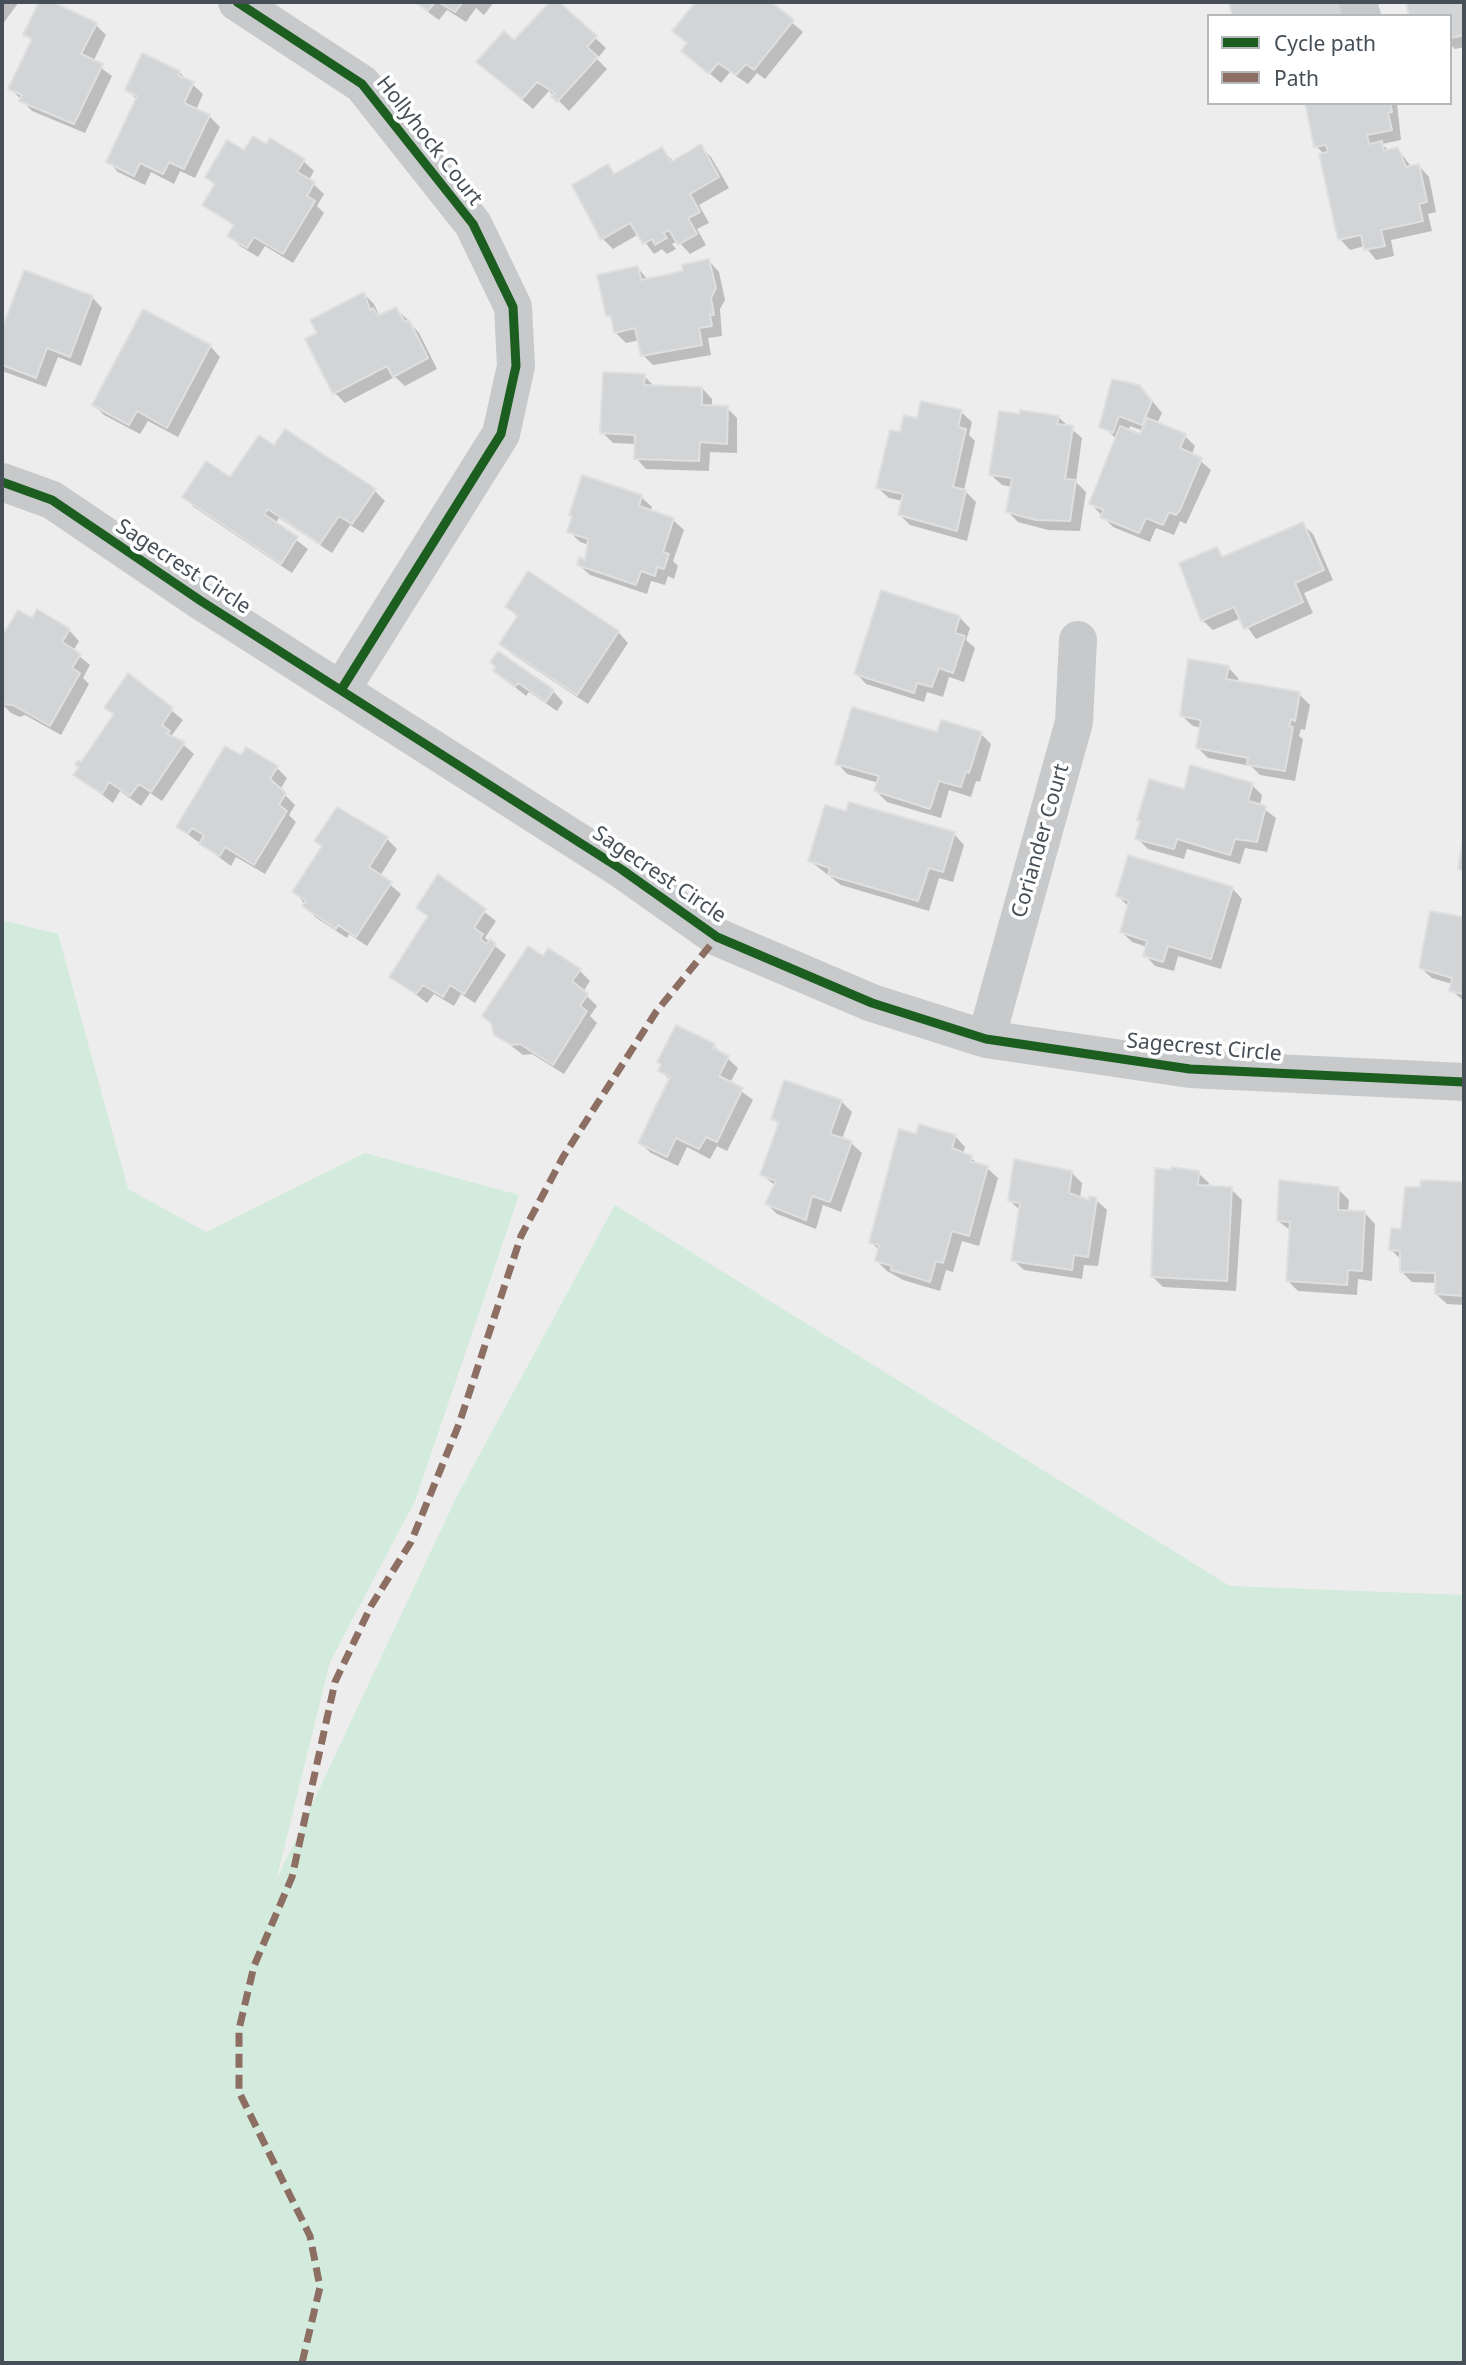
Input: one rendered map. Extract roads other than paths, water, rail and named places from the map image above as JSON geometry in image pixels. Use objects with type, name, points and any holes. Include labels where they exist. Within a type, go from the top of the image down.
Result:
[{"type":"street","name":"Hollyhock Court","points":[[237,2],[362,84],[473,225],[513,307],[516,366],[501,434],[341,690]]},
{"type":"street","name":"Sagecrest Circle","points":[[2,482],[52,500],[201,601],[621,869],[716,937],[872,1003],[986,1039],[1190,1069],[1464,1082]]},
{"type":"street","name":"Coriander Court","points":[[986,1039],[1074,722],[1078,640]]}]
